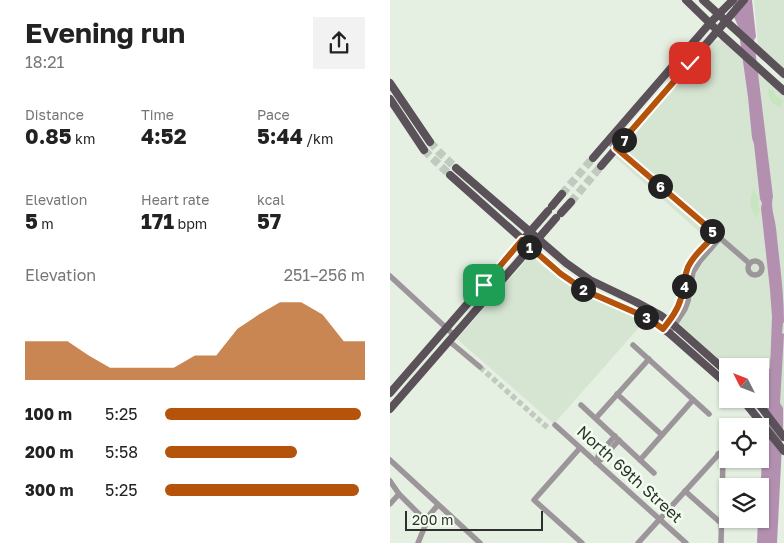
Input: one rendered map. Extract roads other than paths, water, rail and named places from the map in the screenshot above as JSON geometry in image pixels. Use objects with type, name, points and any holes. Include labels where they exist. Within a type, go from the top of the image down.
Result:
[{"type":"main road","points":[[686,0],[784,91]]},
{"type":"main road","points":[[703,0],[721,12],[738,32],[784,74]]},
{"type":"main road","points":[[593,158],[710,23],[733,0]]},
{"type":"main road","points":[[601,166],[744,0]]},
{"type":"main road","points":[[766,74],[784,84]]},
{"type":"main road","points":[[390,83],[430,142]]},
{"type":"main road","points":[[390,99],[424,150]]},
{"type":"main road","points":[[719,365],[672,324],[645,306],[590,280],[566,263],[470,180],[460,178],[453,172],[458,183],[561,274],[586,291],[648,318],[666,331],[719,377]]},
{"type":"main road","points":[[458,183],[469,184],[486,199],[491,198]]},
{"type":"main road","points":[[390,393],[562,194]]},
{"type":"main road","points":[[390,409],[570,202]]},
{"type":"main road","points":[[750,408],[783,450]]},
{"type":"main road","points":[[762,408],[783,436]]},
{"type":"street","points":[[608,141],[749,263]]},
{"type":"street","points":[[666,331],[672,324],[680,303],[690,263],[694,256],[718,236]]},
{"type":"street","points":[[390,276],[446,328],[452,338],[480,367]]},
{"type":"street","points":[[633,345],[709,414]]},
{"type":"street","points":[[596,418],[649,359]]},
{"type":"street","points":[[617,394],[662,435]]},
{"type":"street","points":[[640,460],[694,400]]},
{"type":"street","points":[[581,405],[654,473]]},
{"type":"street","name":"North 69th Street","points":[[555,425],[686,543]]},
{"type":"street","points":[[596,462],[599,454],[617,438]]},
{"type":"street","points":[[580,448],[534,500],[582,543]]},
{"type":"street","points":[[638,543],[718,454],[723,458],[723,478]]},
{"type":"street","points":[[390,460],[480,543]]},
{"type":"street","points":[[390,481],[399,494],[425,520]]},
{"type":"street","points":[[685,491],[719,521]]},
{"type":"street","points":[[390,504],[399,494]]},
{"type":"street","points":[[418,543],[425,520],[438,505]]},
{"type":"street","points":[[721,543],[722,528]]},
{"type":"tunnel","points":[[430,142],[456,168]]},
{"type":"tunnel","points":[[424,150],[450,175]]},
{"type":"tunnel","points":[[562,194],[593,158]]},
{"type":"tunnel","points":[[571,202],[601,166]]},
{"type":"tunnel","points":[[480,367],[549,429]]}]
